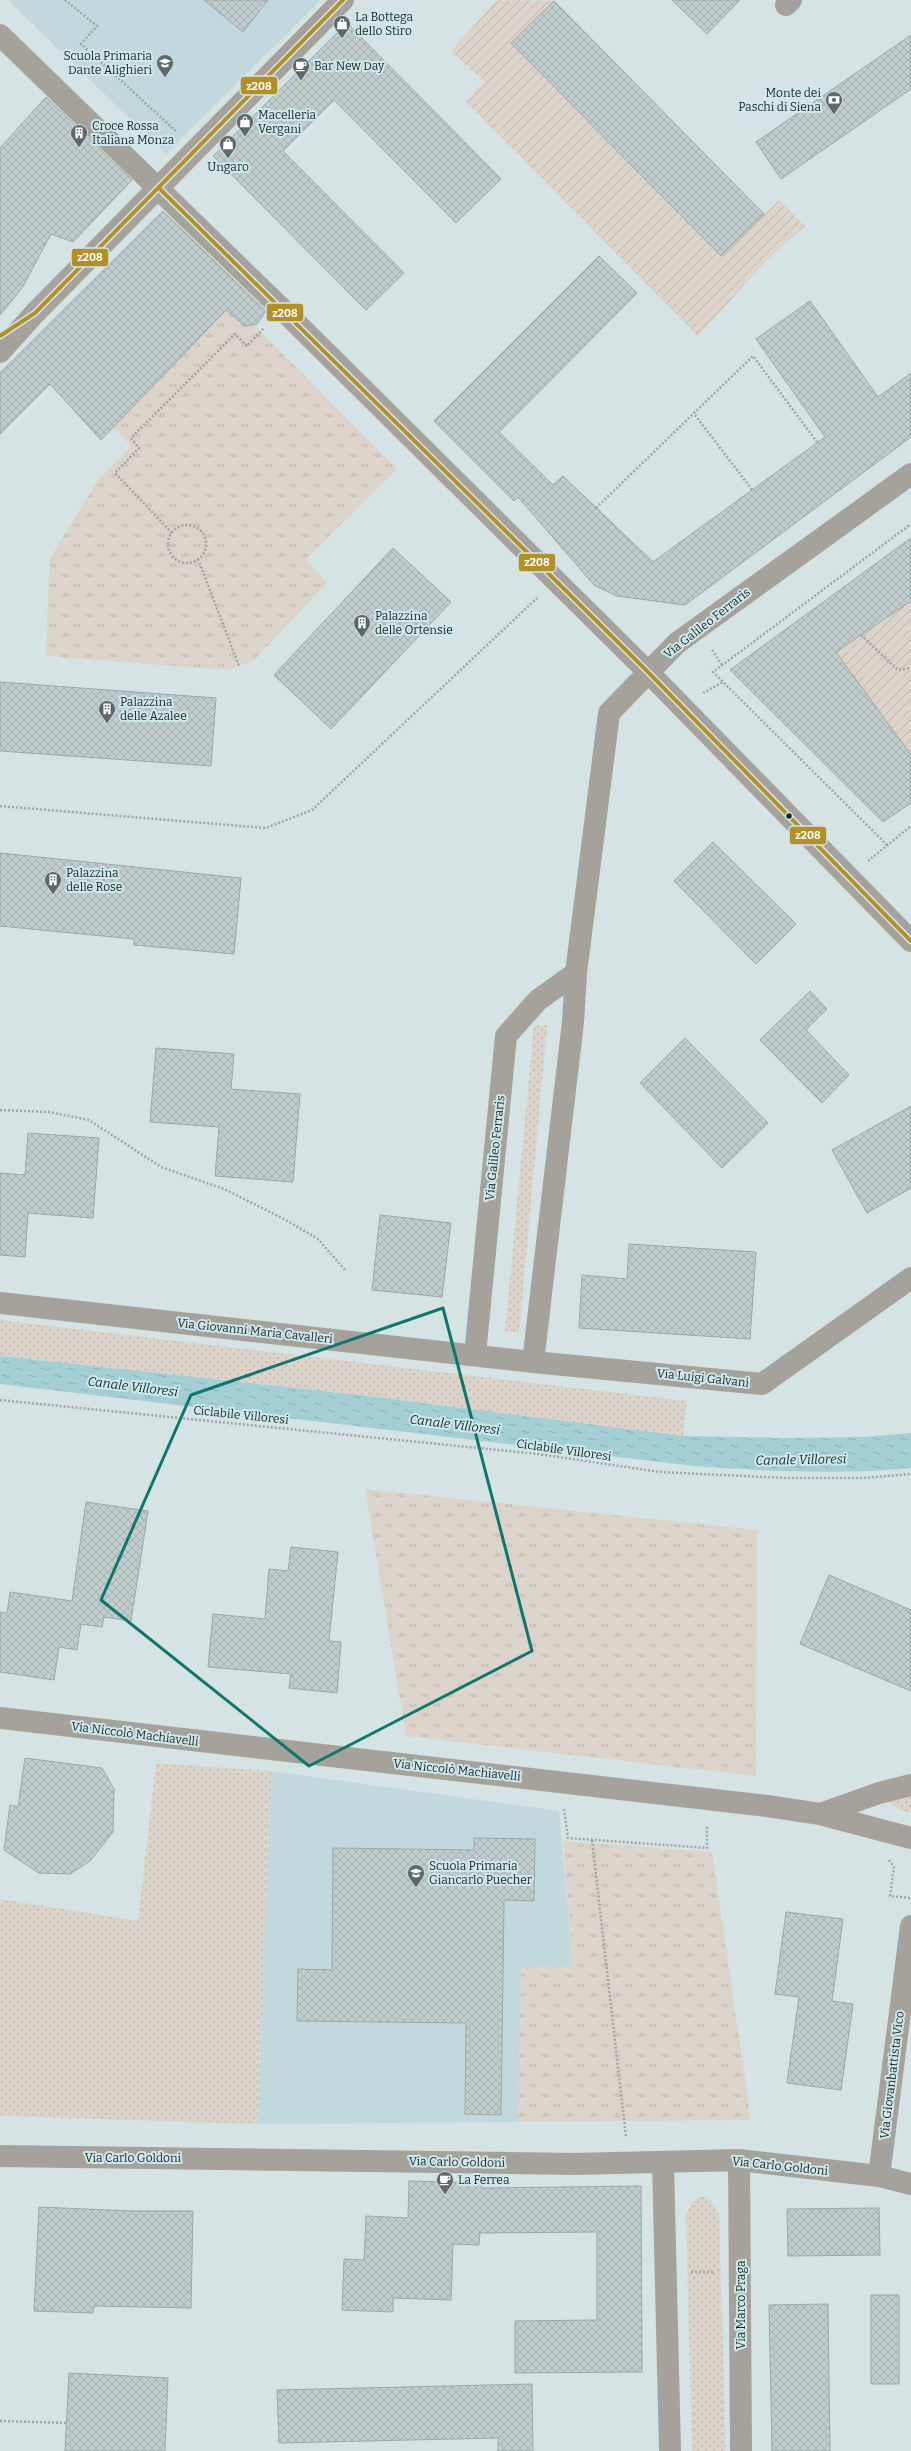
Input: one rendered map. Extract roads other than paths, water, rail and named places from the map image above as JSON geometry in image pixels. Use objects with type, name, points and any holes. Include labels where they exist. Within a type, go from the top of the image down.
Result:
[{"type":"street","points":[[0,352],[34,313],[197,150],[343,0]]},
{"type":"street","points":[[0,35],[159,188],[648,672],[911,941]]},
{"type":"street","points":[[0,336],[34,313]]},
{"type":"street","name":"Via Galileo Ferraris","points":[[533,1362],[573,1022],[576,973],[609,712],[648,672],[696,628],[911,474]]},
{"type":"street","name":"Via Galileo Ferraris","points":[[475,1355],[506,1036],[538,1000],[576,973]]},
{"type":"street","name":"Via Luigi Galvani","points":[[510,1359],[762,1384],[911,1278]]},
{"type":"street","name":"Via Giovanni Maria Cavalleri","points":[[0,1303],[510,1359]]},
{"type":"street","name":"Via Niccolò Machiavelli","points":[[0,1718],[554,1780],[767,1806],[820,1814],[911,1838]]},
{"type":"street","points":[[820,1814],[864,1798],[911,1785]]},
{"type":"street","name":"Via Giovanbattista Vico","points":[[879,2176],[911,1926]]},
{"type":"street","name":"Via Carlo Goldoni","points":[[0,2156],[629,2163],[739,2160],[879,2176],[911,2184]]},
{"type":"street","name":"Via Marco Praga","points":[[739,2160],[741,2451]]},
{"type":"street","points":[[663,2162],[667,2273],[670,2451]]},
{"type":"water","name":"Canale Villoresi","points":[[0,1356],[368,1396],[683,1436],[783,1438],[864,1437],[911,1433],[911,1468],[830,1472],[775,1471],[694,1466],[0,1384]]},
{"type":"place","name":"La Bottega dello Stiro","points":[[342,39]]},
{"type":"place","name":"Scuola Primaria Dante Alighieri","points":[[165,78]]},
{"type":"place","name":"Bar New Day","points":[[301,81]]},
{"type":"place","name":"Monte dei Paschi di Siena","points":[[834,115]]},
{"type":"place","name":"Macelleria Vergani","points":[[245,137]]},
{"type":"place","name":"Croce Rossa Italiana Monza","points":[[79,148]]},
{"type":"place","name":"Ungaro","points":[[228,159]]},
{"type":"place","name":"Palazzina delle Ortensie","points":[[362,638]]},
{"type":"place","name":"Palazzina delle Azalee","points":[[107,724]]},
{"type":"place","name":"Palazzina delle Rose","points":[[53,895]]},
{"type":"place","name":"Scuola Primaria Giancarlo Puecher","points":[[416,1888]]},
{"type":"place","name":"La Ferrea","points":[[445,2195]]}]
